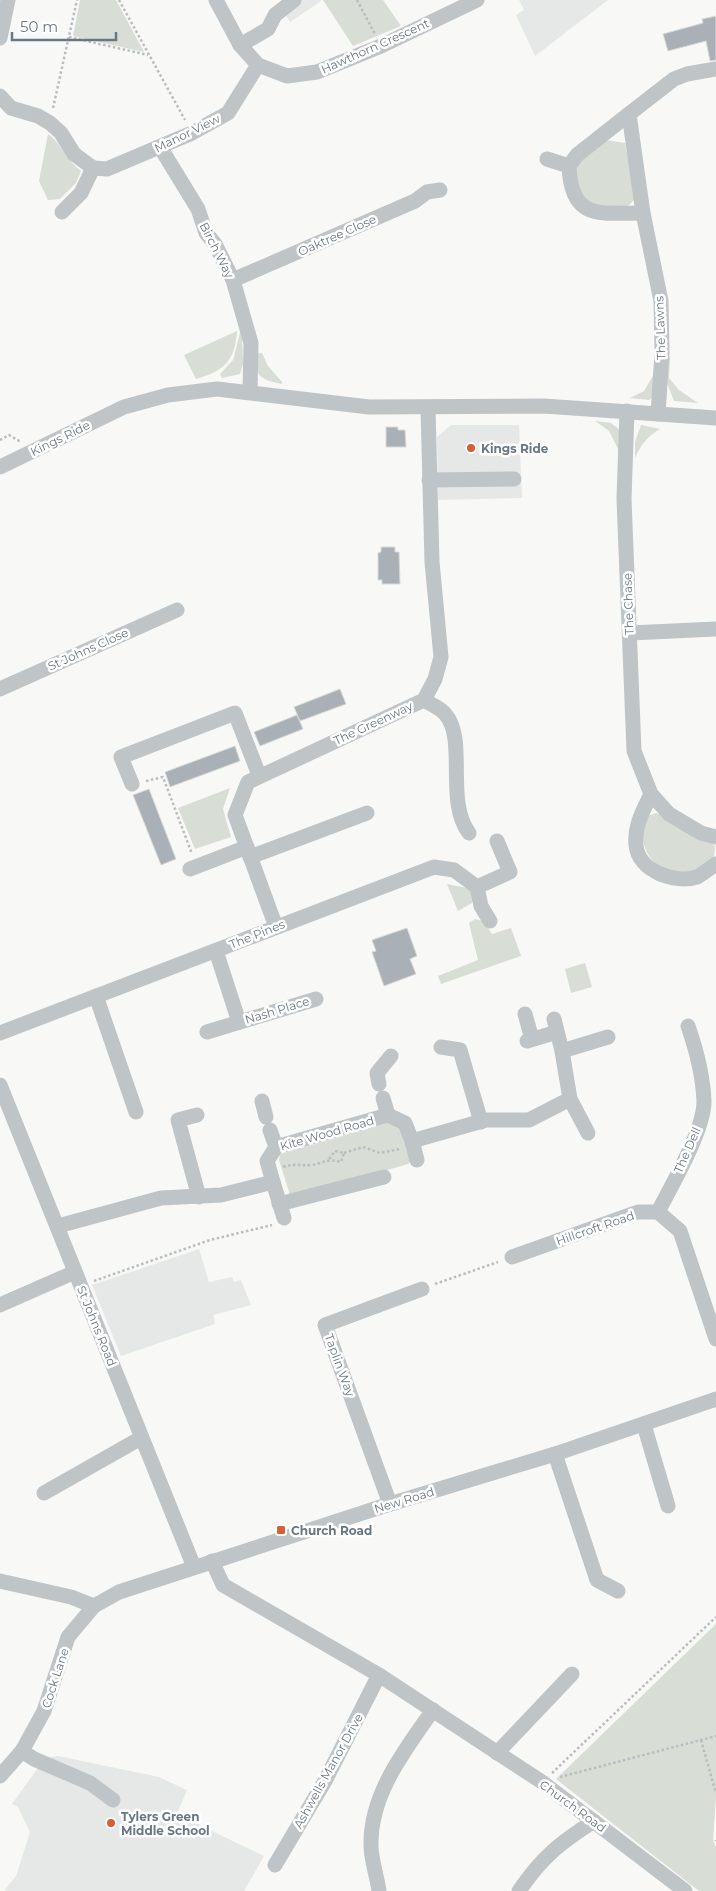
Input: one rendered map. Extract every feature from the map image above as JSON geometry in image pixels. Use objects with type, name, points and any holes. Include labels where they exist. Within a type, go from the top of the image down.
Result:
[{"type":"street","points":[[0,38],[8,0]]},
{"type":"street","name":"Hawthorn Crescent","points":[[216,0],[240,45],[258,65],[287,76],[317,72],[381,46],[469,2]]},
{"type":"street","points":[[240,45],[268,29],[275,15],[294,0]]},
{"type":"street","name":"Manor View","points":[[92,168],[107,169],[192,133],[228,113],[258,65]]},
{"type":"street","points":[[643,213],[594,213],[583,208],[569,180],[569,166],[577,154],[674,80],[687,74],[716,69]]},
{"type":"street","points":[[0,96],[11,108],[38,116],[50,123],[61,133],[74,154],[92,168],[81,193],[62,212]]},
{"type":"street","name":"The Lawns","points":[[629,114],[643,213],[661,301],[662,353],[658,414]]},
{"type":"street","name":"Birch Way","points":[[160,147],[198,209],[206,233],[215,244],[233,280],[251,343],[250,392]]},
{"type":"street","points":[[547,159],[569,166]]},
{"type":"street","name":"Oaktree Close","points":[[233,280],[415,201],[427,192],[440,190]]},
{"type":"street","name":"Kings Ride","points":[[0,466],[124,407],[168,395],[217,388],[369,407],[544,406],[716,418]]},
{"type":"street","name":"The Greenway","points":[[276,927],[235,815],[248,782],[259,775],[424,700],[435,679],[441,657],[432,562],[428,408]]},
{"type":"street","name":"The Chase","points":[[627,411],[624,499],[634,751],[651,794],[670,814],[701,833],[716,837]]},
{"type":"street","points":[[429,480],[514,479]]},
{"type":"street","name":"St Johns Close","points":[[0,689],[177,610]]},
{"type":"street","points":[[630,633],[716,629]]},
{"type":"street","points":[[424,700],[446,714],[454,729],[456,784],[463,825],[469,833]]},
{"type":"street","points":[[132,784],[121,757],[235,713],[259,775]]},
{"type":"street","points":[[651,794],[636,826],[636,848],[649,869],[676,879],[698,876],[716,864]]},
{"type":"street","points":[[194,868],[367,813]]},
{"type":"street","points":[[490,921],[482,906],[477,887],[510,872],[497,841]]},
{"type":"street","name":"The Pines","points":[[0,1033],[434,867],[454,870],[477,887]]},
{"type":"street","name":"Nash Place","points":[[216,951],[239,1022]]},
{"type":"street","points":[[96,996],[136,1112]]},
{"type":"street","name":"Nash Place","points":[[207,1032],[316,999]]},
{"type":"street","points":[[525,1014],[530,1040],[556,1025],[570,1099],[588,1133]]},
{"type":"street","name":"The Dell","points":[[658,1212],[698,1129],[704,1102],[695,1044],[688,1026]]},
{"type":"street","points":[[562,1050],[608,1037]]},
{"type":"street","points":[[441,1048],[460,1050],[481,1122]]},
{"type":"street","points":[[388,1115],[376,1074],[391,1056]]},
{"type":"street","name":"St Johns Road","points":[[0,1085],[3,1102],[58,1226],[194,1567]]},
{"type":"street","points":[[412,1141],[481,1122],[529,1120],[570,1099]]},
{"type":"street","points":[[262,1101],[276,1147]]},
{"type":"street","points":[[197,1115],[178,1120],[199,1197]]},
{"type":"street","name":"Kite Wood Road","points":[[271,1176],[267,1161],[276,1147],[388,1115],[405,1123],[417,1160]]},
{"type":"street","points":[[58,1226],[161,1198],[221,1195],[271,1176],[281,1211],[384,1177]]},
{"type":"street","name":"Hillcroft Road","points":[[512,1257],[638,1212],[658,1212]]},
{"type":"street","points":[[658,1212],[680,1231],[716,1339]]},
{"type":"street","points":[[0,1305],[78,1279]]},
{"type":"street","name":"Taplin Way","points":[[390,1504],[325,1325],[422,1289]]},
{"type":"street","name":"New Road","points":[[94,1606],[119,1592],[194,1567],[390,1504],[555,1454],[716,1399]]},
{"type":"street","points":[[644,1425],[668,1506]]},
{"type":"street","points":[[44,1493],[141,1438]]},
{"type":"street","points":[[555,1454],[597,1580],[618,1591]]},
{"type":"street","name":"Church Road","points":[[212,1562],[223,1585],[379,1675],[542,1782],[685,1891]]},
{"type":"street","points":[[0,1581],[71,1597],[94,1606]]},
{"type":"street","name":"Cock Lane","points":[[0,1776],[22,1751],[44,1711],[68,1637],[94,1606]]},
{"type":"street","points":[[497,1753],[572,1674]]},
{"type":"street","name":"Ashwells Manor Drive","points":[[274,1865],[324,1781],[379,1675]]},
{"type":"street","points":[[379,1891],[371,1846],[375,1810],[400,1758],[433,1710]]},
{"type":"street","points":[[22,1751],[34,1759],[90,1783],[113,1800]]},
{"type":"street","points":[[519,1891],[546,1855],[594,1821]]},
{"type":"path","points":[[50,123],[77,0]]},
{"type":"path","points":[[119,0],[192,133]]},
{"type":"path","points":[[357,0],[381,46]]},
{"type":"path","points":[[69,37],[149,55]]},
{"type":"path","points":[[0,440],[10,435],[22,444]]},
{"type":"path","points":[[132,784],[163,777],[194,868]]},
{"type":"path","points":[[329,1159],[335,1151],[344,1153],[363,1147],[380,1153],[406,1148],[412,1141]]},
{"type":"path","points":[[271,1176],[295,1163],[311,1165],[329,1159],[341,1162],[344,1153]]},
{"type":"path","points":[[78,1279],[210,1240],[275,1224],[281,1211]]},
{"type":"path","points":[[422,1289],[512,1257]]},
{"type":"path","points":[[542,1782],[716,1617]]},
{"type":"path","points":[[542,1782],[716,1736]]},
{"type":"path","points":[[701,1740],[716,1793]]},
{"type":"shaded area","points":[[80,0],[116,0],[144,52],[73,36]]},
{"type":"shaded area","points":[[283,0],[321,1],[290,22],[279,5]]},
{"type":"shaded area","points":[[323,0],[383,0],[401,26],[353,46]]},
{"type":"shaded area","points":[[519,0],[608,0],[535,56],[516,15],[524,10]]},
{"type":"shaded area","points":[[48,134],[81,171],[76,183],[60,199],[48,200],[39,181]]},
{"type":"shaded area","points":[[606,140],[625,143],[636,198],[626,208],[594,207],[583,200],[574,177],[579,158]]},
{"type":"shaded area","points":[[237,331],[234,350],[226,363],[214,372],[196,379],[184,355]]},
{"type":"shaded area","points":[[240,333],[242,333],[243,364],[240,374],[222,378],[220,374],[233,360]]},
{"type":"shaded area","points":[[262,353],[268,366],[282,384],[265,379],[258,373],[255,356]]},
{"type":"shaded area","points":[[668,357],[670,357],[669,378],[679,390],[698,403],[674,401],[667,383]]},
{"type":"shaded area","points":[[654,374],[654,396],[649,400],[630,398],[644,391]]},
{"type":"shaded area","points":[[595,421],[611,423],[620,430],[621,455],[609,431]]},
{"type":"shaded area","points":[[451,425],[519,425],[522,498],[438,500],[437,437]]},
{"type":"shaded area","points":[[641,425],[660,429],[645,441],[635,458],[635,442]]},
{"type":"shaded area","points":[[230,788],[223,809],[231,837],[195,849],[178,808]]},
{"type":"shaded area","points":[[656,813],[709,840],[715,846],[714,860],[694,871],[683,872],[673,872],[655,862],[648,854],[643,842],[643,836],[647,816]]},
{"type":"shaded area","points":[[447,884],[472,889],[474,897],[472,903],[458,911]]},
{"type":"shaded area","points":[[475,919],[483,921],[492,934],[511,928],[521,956],[441,984],[438,976],[478,960],[469,923]]},
{"type":"shaded area","points":[[585,963],[592,987],[571,993],[565,969]]},
{"type":"shaded area","points":[[388,1123],[397,1125],[402,1131],[412,1160],[408,1164],[291,1198],[279,1160],[280,1154]]},
{"type":"shaded area","points":[[199,1249],[209,1282],[232,1277],[234,1282],[241,1280],[251,1305],[213,1315],[215,1324],[121,1356],[92,1285]]},
{"type":"shaded area","points":[[716,1624],[716,1797],[713,1840],[716,1848],[716,1891],[699,1891],[556,1779]]},
{"type":"shaded area","name":"Tylers Green Middle School","points":[[58,1756],[159,1777],[187,1790],[177,1814],[264,1856],[244,1891],[4,1891],[16,1876],[30,1832],[18,1807],[12,1804],[45,1758]]},
{"type":"building","points":[[716,16],[716,60],[710,61],[706,41],[668,51],[663,34],[703,23],[702,19]]},
{"type":"building","points":[[386,427],[398,427],[398,430],[405,430],[406,447],[386,447]]},
{"type":"building","points":[[381,547],[395,547],[395,552],[399,552],[400,584],[382,584],[382,580],[378,580],[378,553],[381,552]]},
{"type":"building","points":[[340,689],[346,704],[300,721],[294,707]]},
{"type":"building","points":[[297,715],[303,729],[260,746],[254,732]]},
{"type":"building","points":[[235,746],[240,761],[170,787],[165,772]]},
{"type":"building","points":[[149,789],[176,859],[161,865],[133,795]]},
{"type":"building","points":[[407,928],[417,956],[410,959],[416,974],[384,986],[372,952],[376,951],[372,940]]},
{"type":"place","name":"Kings Ride","points":[[471,448]]},
{"type":"place","name":"Church Road","points":[[281,1530]]},
{"type":"place","name":"Tylers Green Middle School","points":[[111,1823]]}]
